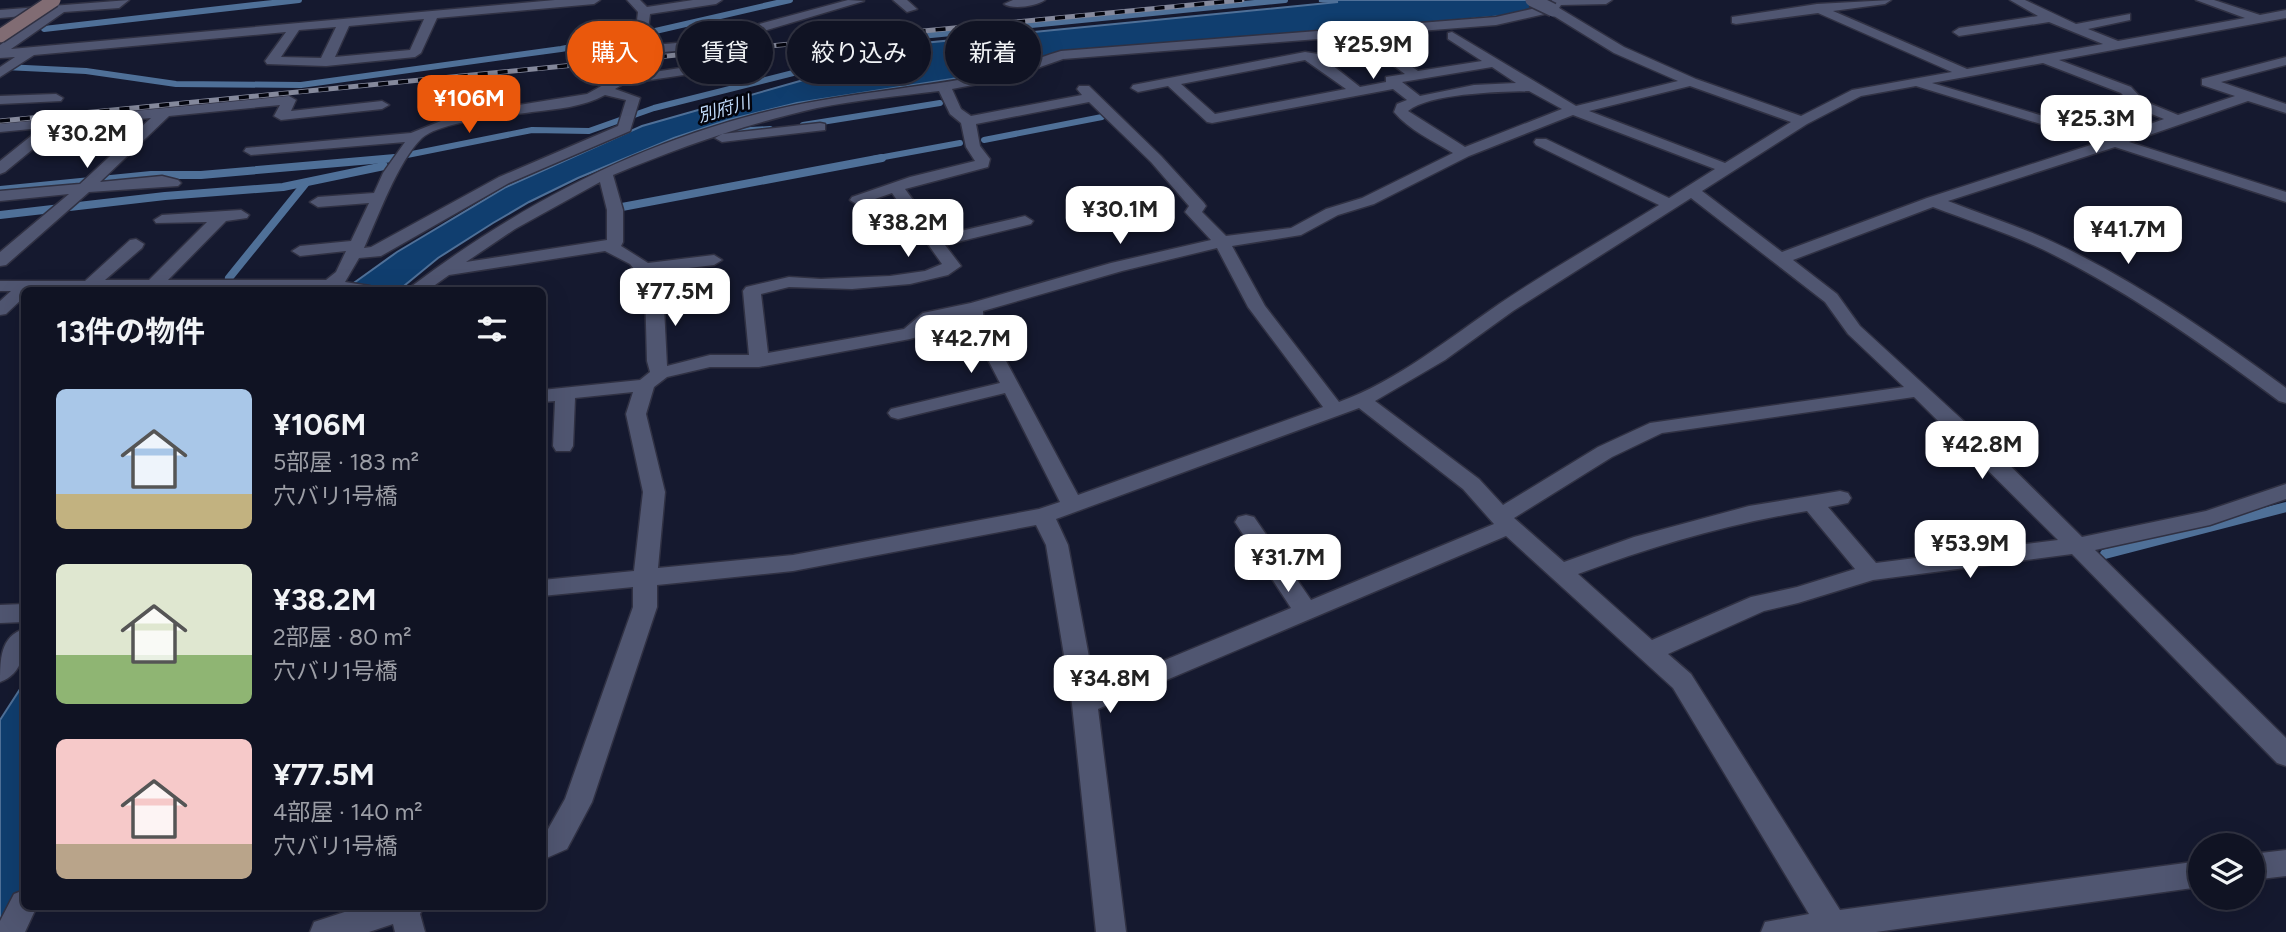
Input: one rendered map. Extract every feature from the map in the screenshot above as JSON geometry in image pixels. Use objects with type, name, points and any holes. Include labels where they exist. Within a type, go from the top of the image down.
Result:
[{"type":"street","points":[[0,23],[36,0]]},
{"type":"street","points":[[0,14],[74,0]]},
{"type":"street","points":[[0,36],[58,4],[119,4],[123,0]]},
{"type":"street","points":[[0,52],[594,0]]},
{"type":"street","points":[[633,0],[644,10]]},
{"type":"street","points":[[644,10],[716,0]]},
{"type":"street","points":[[663,48],[735,42],[756,29],[858,1],[856,0]]},
{"type":"street","points":[[900,0],[911,9]]},
{"type":"street","points":[[1532,0],[1619,50],[1691,82],[1802,121]]},
{"type":"street","points":[[719,141],[820,103],[997,77],[1072,53],[1483,22],[1517,18],[1553,8],[1557,2],[1606,0]]},
{"type":"street","points":[[1736,20],[1885,0]]},
{"type":"street","points":[[2016,0],[2050,18],[2117,45]]},
{"type":"street","points":[[2203,0],[2261,19]]},
{"type":"street","points":[[2275,1],[2286,5]]},
{"type":"street","points":[[1010,4],[1037,3]]},
{"type":"street","points":[[0,52],[58,4]]},
{"type":"street","points":[[1817,8],[1862,30],[1966,73]]},
{"type":"street","points":[[643,21],[644,10]]},
{"type":"street","points":[[1748,10],[1760,17]]},
{"type":"street","points":[[546,588],[793,563],[1043,516],[1362,400],[1438,356],[1507,307],[1802,121],[1857,93],[2286,14]]},
{"type":"street","points":[[295,28],[272,61],[326,62],[415,53],[432,15]]},
{"type":"street","points":[[2074,28],[2126,17]]},
{"type":"street","points":[[1962,27],[1982,28],[2050,18]]},
{"type":"street","points":[[326,62],[344,23]]},
{"type":"street","points":[[1847,33],[1862,30]]},
{"type":"street","points":[[1452,36],[1531,87],[1574,110],[1727,169]]},
{"type":"street","points":[[7,69],[31,51]]},
{"type":"street","points":[[1383,51],[1416,76]]},
{"type":"street","points":[[1138,88],[1254,69],[1305,56],[1314,57],[1357,91]]},
{"type":"street","points":[[2045,59],[2126,90],[2139,104],[2179,120]]},
{"type":"street","points":[[2286,61],[2207,82],[2286,109]]},
{"type":"street","points":[[1417,101],[1391,80],[1494,63]]},
{"type":"street","points":[[1171,82],[1212,119],[1396,84]]},
{"type":"street","points":[[546,396],[565,395],[652,379],[710,361],[760,361],[910,333],[929,317],[974,308],[1117,267],[1222,242],[1295,232],[1332,212],[1368,201],[1464,153],[1574,110],[1691,82]]},
{"type":"street","points":[[1916,82],[2286,197]]},
{"type":"street","points":[[251,151],[293,143],[416,137],[456,119],[566,103],[592,97],[614,84]]},
{"type":"street","points":[[858,200],[983,164],[983,159],[973,147],[968,121],[955,111],[943,85]]},
{"type":"street","points":[[1464,153],[1412,122],[1401,112],[1402,107],[1417,101],[1474,89],[1531,87]]},
{"type":"street","points":[[603,90],[633,98],[635,133]]},
{"type":"street","points":[[968,121],[1088,93],[1156,159],[1198,206],[1193,212],[1222,242],[1257,307],[1335,410]]},
{"type":"street","points":[[0,100],[33,96],[55,98]]},
{"type":"street","points":[[1783,258],[1933,201],[2069,159],[2246,97]]},
{"type":"street","points":[[0,128],[289,100],[281,116],[382,105]]},
{"type":"street","points":[[0,261],[65,207],[165,112]]},
{"type":"street","points":[[0,169],[58,122]]},
{"type":"street","points":[[422,287],[524,214],[605,172],[664,147],[791,136],[820,127]]},
{"type":"street","points":[[300,251],[355,249],[375,252],[394,244],[423,223],[503,180],[569,149],[635,133],[664,147]]},
{"type":"street","points":[[328,287],[342,275],[391,173],[416,137]]},
{"type":"street","points":[[1541,142],[1670,204]]},
{"type":"street","points":[[1547,159],[1564,153]]},
{"type":"street","points":[[443,270],[606,246],[615,242],[615,210],[605,172]]},
{"type":"street","points":[[0,196],[89,183],[173,183]]},
{"type":"street","points":[[760,361],[752,291],[789,282],[873,283],[947,270],[951,265],[896,187]]},
{"type":"street","points":[[1692,191],[1783,258],[1831,298],[1854,330],[1916,391],[1972,440],[2286,755]]},
{"type":"street","points":[[317,202],[380,197]]},
{"type":"street","points":[[1933,201],[2059,251],[2134,291],[2218,346],[2286,397]]},
{"type":"street","points":[[162,220],[241,215]]},
{"type":"street","points":[[154,285],[221,217]]},
{"type":"street","points":[[935,242],[1000,234],[1025,221]]},
{"type":"street","points":[[90,285],[136,244]]},
{"type":"street","points":[[546,846],[557,840],[578,802],[645,607],[645,578],[654,492],[636,414],[652,379],[656,361],[654,288],[639,260],[606,246]]},
{"type":"street","points":[[645,268],[714,260]]},
{"type":"street","points":[[0,286],[269,287]]},
{"type":"street","points":[[0,310],[21,291]]},
{"type":"street","points":[[974,308],[974,318],[1072,505]]},
{"type":"street","points":[[898,413],[1011,386]]},
{"type":"street","points":[[1085,705],[1306,611],[1505,521],[1605,452],[1657,427],[1916,391]]},
{"type":"street","points":[[563,446],[565,395]]},
{"type":"street","points":[[1362,400],[1471,484],[1505,521],[1682,681],[1834,928]]},
{"type":"street","points":[[1650,651],[1759,603],[1798,595],[1871,572],[1917,564],[2075,546],[2210,518],[2286,491]]},
{"type":"street","points":[[1560,572],[1642,542],[1749,513],[1840,498]]},
{"type":"street","points":[[1812,503],[1871,572]]},
{"type":"street","points":[[1043,516],[1057,545],[1085,705],[1111,932]]},
{"type":"street","points":[[1246,522],[1306,611]]},
{"type":"street","points":[[0,614],[21,613]]},
{"type":"street","points":[[0,672],[21,642]]},
{"type":"street","points":[[2265,865],[2286,863]]},
{"type":"street","points":[[1776,932],[1834,928],[2188,876]]},
{"type":"street","points":[[10,932],[21,909]]},
{"type":"street","points":[[325,932],[408,916]]},
{"type":"water","name":"別府川","points":[[1610,0],[1565,4],[1513,15],[1310,34],[1088,49],[1041,60],[1041,31],[1338,2],[1319,1]]},
{"type":"water","name":"別府川","points":[[945,41],[945,80],[931,82],[931,42]]},
{"type":"water","name":"別府川","points":[[789,84],[920,84],[797,103],[728,120],[674,138],[578,178],[529,202],[438,258],[403,287],[348,287],[397,252],[506,187],[642,126]]},
{"type":"water","points":[[21,688],[21,889],[0,931],[0,720]]},
{"type":"waterway","points":[[44,29],[299,0]]},
{"type":"waterway","points":[[5,67],[86,71],[176,84],[301,85],[561,49],[651,32],[790,0]]},
{"type":"waterway","points":[[390,158],[532,130],[589,131],[654,108],[809,69],[860,42],[1285,0]]},
{"type":"waterway","points":[[803,125],[940,103]]},
{"type":"waterway","points":[[984,140],[1102,117]]},
{"type":"waterway","points":[[733,131],[770,129]]},
{"type":"waterway","points":[[873,159],[960,143]]},
{"type":"waterway","points":[[0,190],[151,175],[201,175],[390,158]]},
{"type":"waterway","points":[[390,158],[395,158]]},
{"type":"waterway","points":[[622,207],[882,158]]},
{"type":"waterway","points":[[0,215],[165,196],[283,187],[384,166]]},
{"type":"waterway","points":[[229,278],[305,184]]},
{"type":"waterway","points":[[2105,554],[2286,507]]},
{"type":"railway","points":[[0,121],[1242,0]]}]
